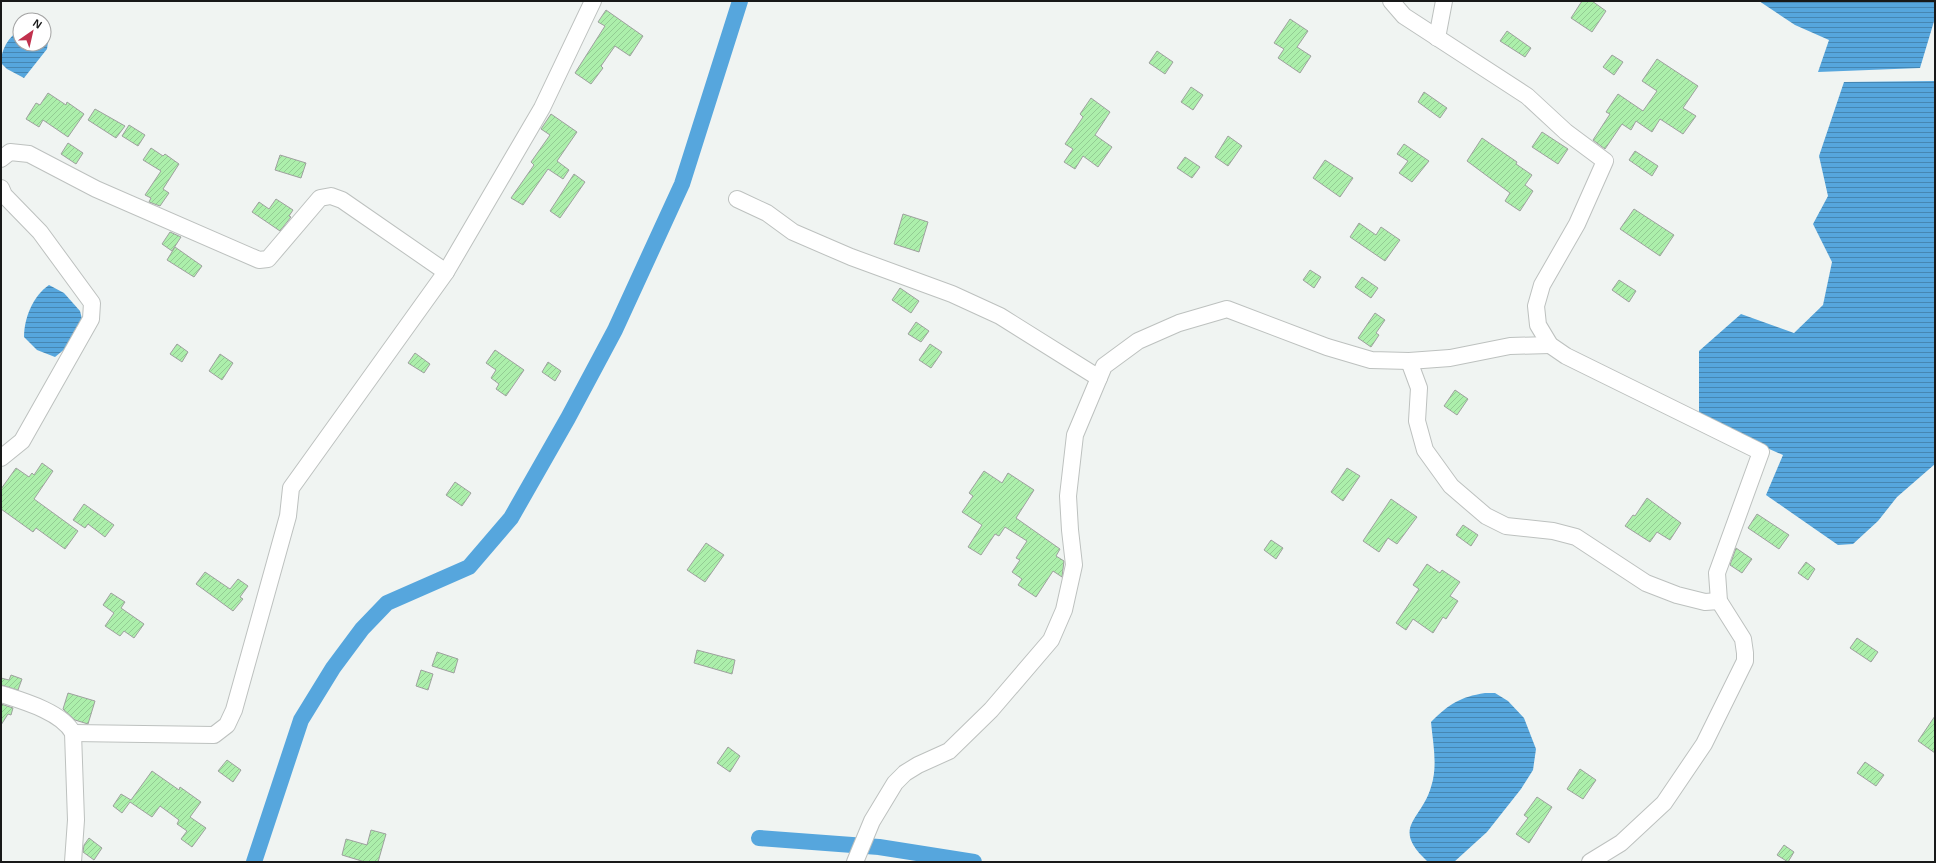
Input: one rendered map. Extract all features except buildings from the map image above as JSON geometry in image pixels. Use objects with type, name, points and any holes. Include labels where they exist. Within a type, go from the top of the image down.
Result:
[{"type":"street","points":[[73,733],[214,735],[227,726],[234,710],[288,516],[291,488],[446,272],[542,108],[593,1]]},
{"type":"street","points":[[1391,1],[1404,16],[1527,96],[1566,132],[1605,161],[1577,224],[1542,285],[1536,306],[1538,325],[1550,345],[1581,364],[1761,452],[1717,573],[1719,601],[1743,639],[1745,661],[1704,744],[1664,803],[1621,843],[1590,862]]},
{"type":"street","points":[[1437,38],[1444,1]]},
{"type":"street","points":[[1,159],[10,152],[29,154],[96,189],[259,260],[268,259],[320,198],[331,196],[342,200],[446,272]]},
{"type":"street","points":[[1,188],[4,195],[40,232],[92,303],[91,319],[22,441],[1,458]]},
{"type":"street","points":[[737,199],[767,213],[793,232],[851,257],[952,294],[1000,316],[1099,378]]},
{"type":"street","points":[[855,862],[872,821],[895,783],[905,773],[948,751],[991,710],[1051,640],[1064,610],[1074,566],[1068,496],[1075,435],[1104,366],[1138,341],[1179,323],[1227,309],[1327,347],[1371,360],[1409,361],[1450,358],[1510,346],[1550,345]]},
{"type":"street","points":[[1409,361],[1419,388],[1417,421],[1425,450],[1450,486],[1486,516],[1506,526],[1553,531],[1576,537],[1646,584],[1677,596],[1705,602],[1719,601]]},
{"type":"street","points":[[1,694],[31,704],[56,717],[68,724],[73,733],[76,820],[73,862]]},
{"type":"water","points":[[1759,1],[1935,1],[1935,18],[1920,68],[1818,72],[1829,40],[1795,25]]},
{"type":"water","points":[[12,36],[12,52],[45,52],[24,78],[7,69],[1,63],[2,53]]},
{"type":"water","points":[[1935,81],[1935,464],[1897,497],[1878,521],[1853,544],[1838,545],[1766,495],[1783,455],[1699,418],[1699,351],[1741,314],[1794,333],[1823,305],[1832,262],[1813,224],[1828,196],[1819,156],[1844,82]]},
{"type":"water","points":[[49,285],[64,293],[80,311],[82,319],[66,348],[55,357],[37,350],[24,337],[24,330],[30,308],[38,295]]},
{"type":"water","points":[[1485,693],[1495,693],[1508,701],[1524,718],[1536,749],[1533,770],[1521,789],[1487,832],[1454,862],[1428,862],[1417,850],[1411,840],[1410,832],[1412,824],[1426,799],[1433,779],[1434,755],[1431,722],[1455,702]]},
{"type":"waterway","points":[[254,862],[301,720],[333,668],[362,629],[387,603],[469,567],[511,518],[568,418],[615,330],[682,184],[740,1]]},
{"type":"waterway","points":[[759,838],[879,847],[974,862]]}]
